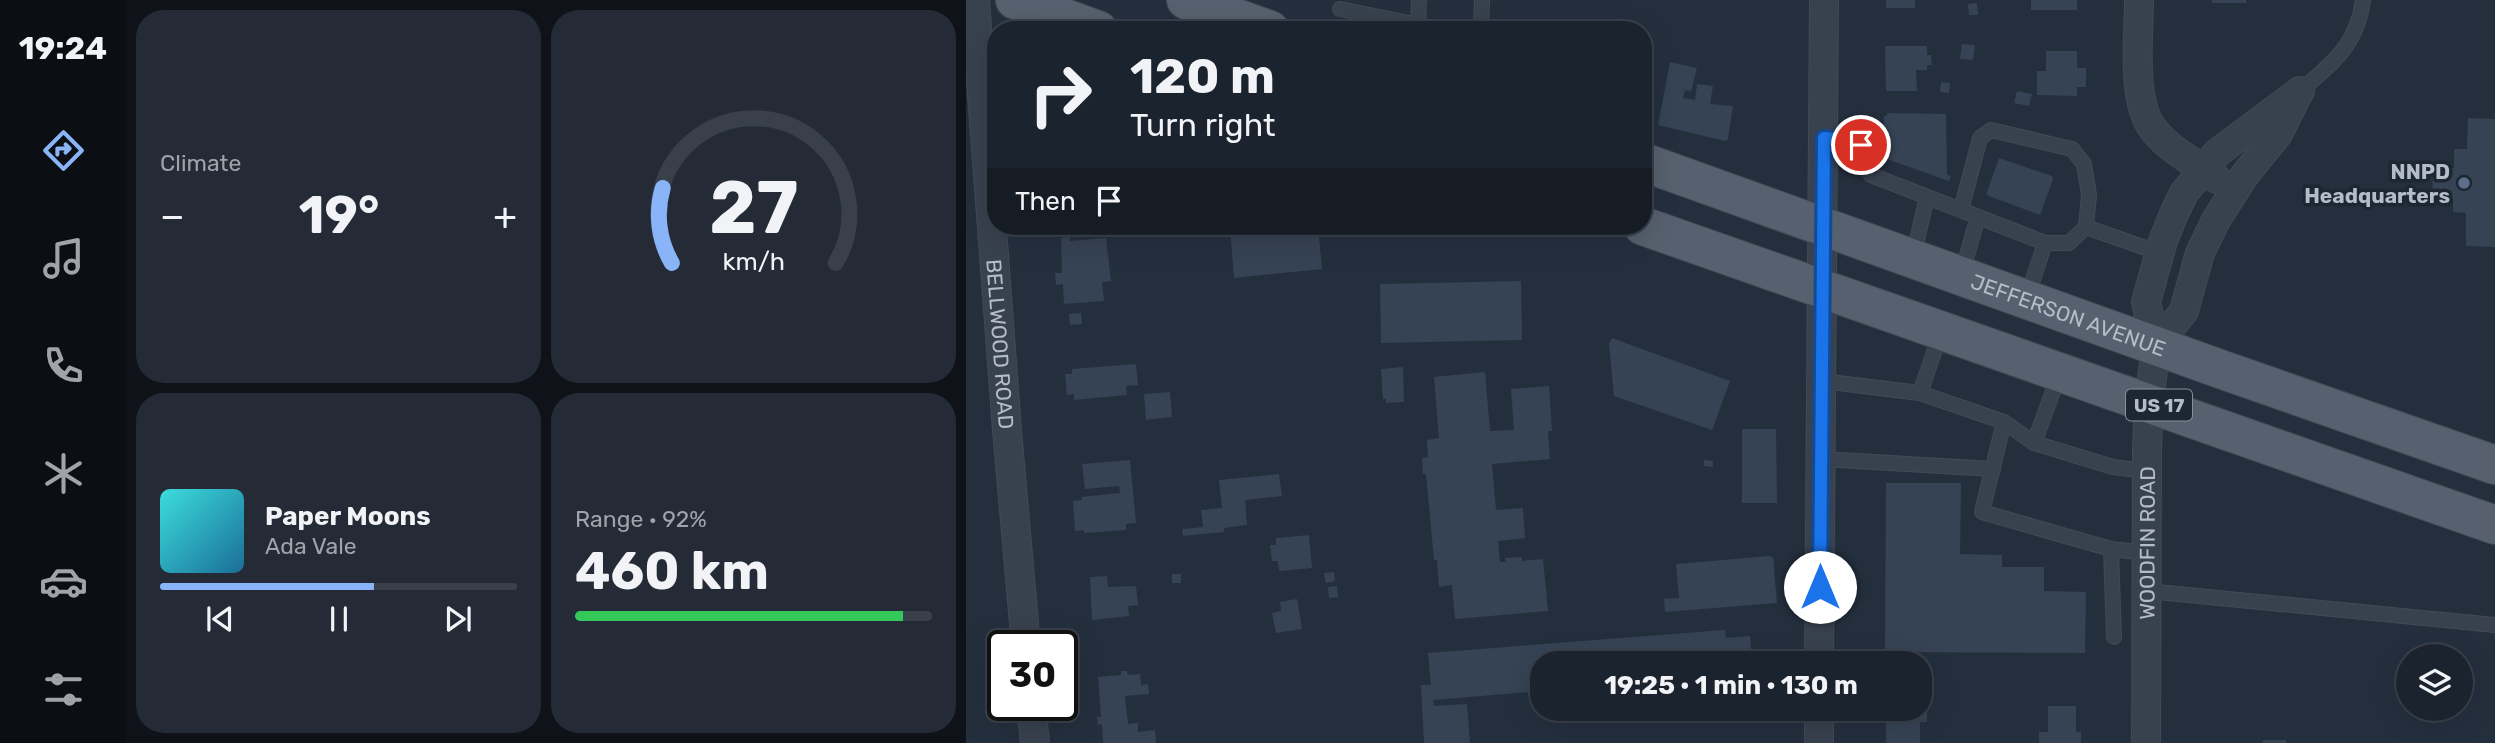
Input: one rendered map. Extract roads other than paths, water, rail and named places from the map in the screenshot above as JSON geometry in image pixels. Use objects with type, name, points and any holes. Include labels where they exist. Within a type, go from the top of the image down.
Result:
[{"type":"main road","points":[[1015,0],[1073,21]]},
{"type":"main road","points":[[1186,0],[1245,21]]},
{"type":"main road","name":"JEFFERSON AVENUE","points":[[1652,165],[2495,465]]},
{"type":"main road","name":"US 17","points":[[1652,229],[2495,525]]},
{"type":"street","name":"BELLWOOD ROAD","points":[[975,0],[972,34],[987,204]]},
{"type":"street","points":[[1819,651],[1824,0]]},
{"type":"street","points":[[2139,0],[2141,107],[2145,117],[2159,136],[2234,191]]},
{"type":"street","points":[[2156,346],[2184,311],[2200,253],[2216,220],[2234,191],[2278,134],[2300,91]]},
{"type":"street","name":"WOODFIN ROAD","points":[[2146,743],[2147,471],[2149,402],[2156,346],[2146,302],[2160,253],[2184,193],[2203,168],[2233,139],[2300,91]]},
{"type":"street","name":"BELLWOOD ROAD","points":[[990,235],[1025,630]]},
{"type":"street","points":[[1033,721],[1035,743]]},
{"type":"street","points":[[1819,721],[1819,743]]},
{"type":"lane","points":[[1418,21],[1419,0]]},
{"type":"lane","points":[[1481,21],[1482,0]]},
{"type":"lane","points":[[2300,91],[2349,45],[2356,31],[2363,0]]},
{"type":"lane","points":[[1340,9],[1392,21]]},
{"type":"lane","points":[[1824,138],[1854,141],[1861,145],[1871,175],[2045,243],[2068,243],[2086,227],[2089,195],[2084,164],[2072,149],[1991,130],[1980,138],[1961,210]]},
{"type":"lane","points":[[1912,258],[1927,197]]},
{"type":"lane","points":[[1961,276],[1978,217]]},
{"type":"lane","points":[[2086,227],[2160,253]]},
{"type":"lane","points":[[2026,299],[2045,243]]},
{"type":"lane","points":[[1920,393],[1942,330]]},
{"type":"lane","points":[[2034,443],[2060,372]]},
{"type":"lane","points":[[1822,382],[1920,393],[2004,422],[2034,443],[2113,467],[2147,471]]},
{"type":"lane","points":[[2004,422],[1982,512],[2111,549],[2146,553]]},
{"type":"lane","points":[[1821,459],[1993,469]]},
{"type":"lane","points":[[2111,549],[2115,638]]},
{"type":"lane","points":[[2147,591],[2495,625]]},
{"type":"place","name":"NNPD Headquarters","points":[[2464,183]]}]
